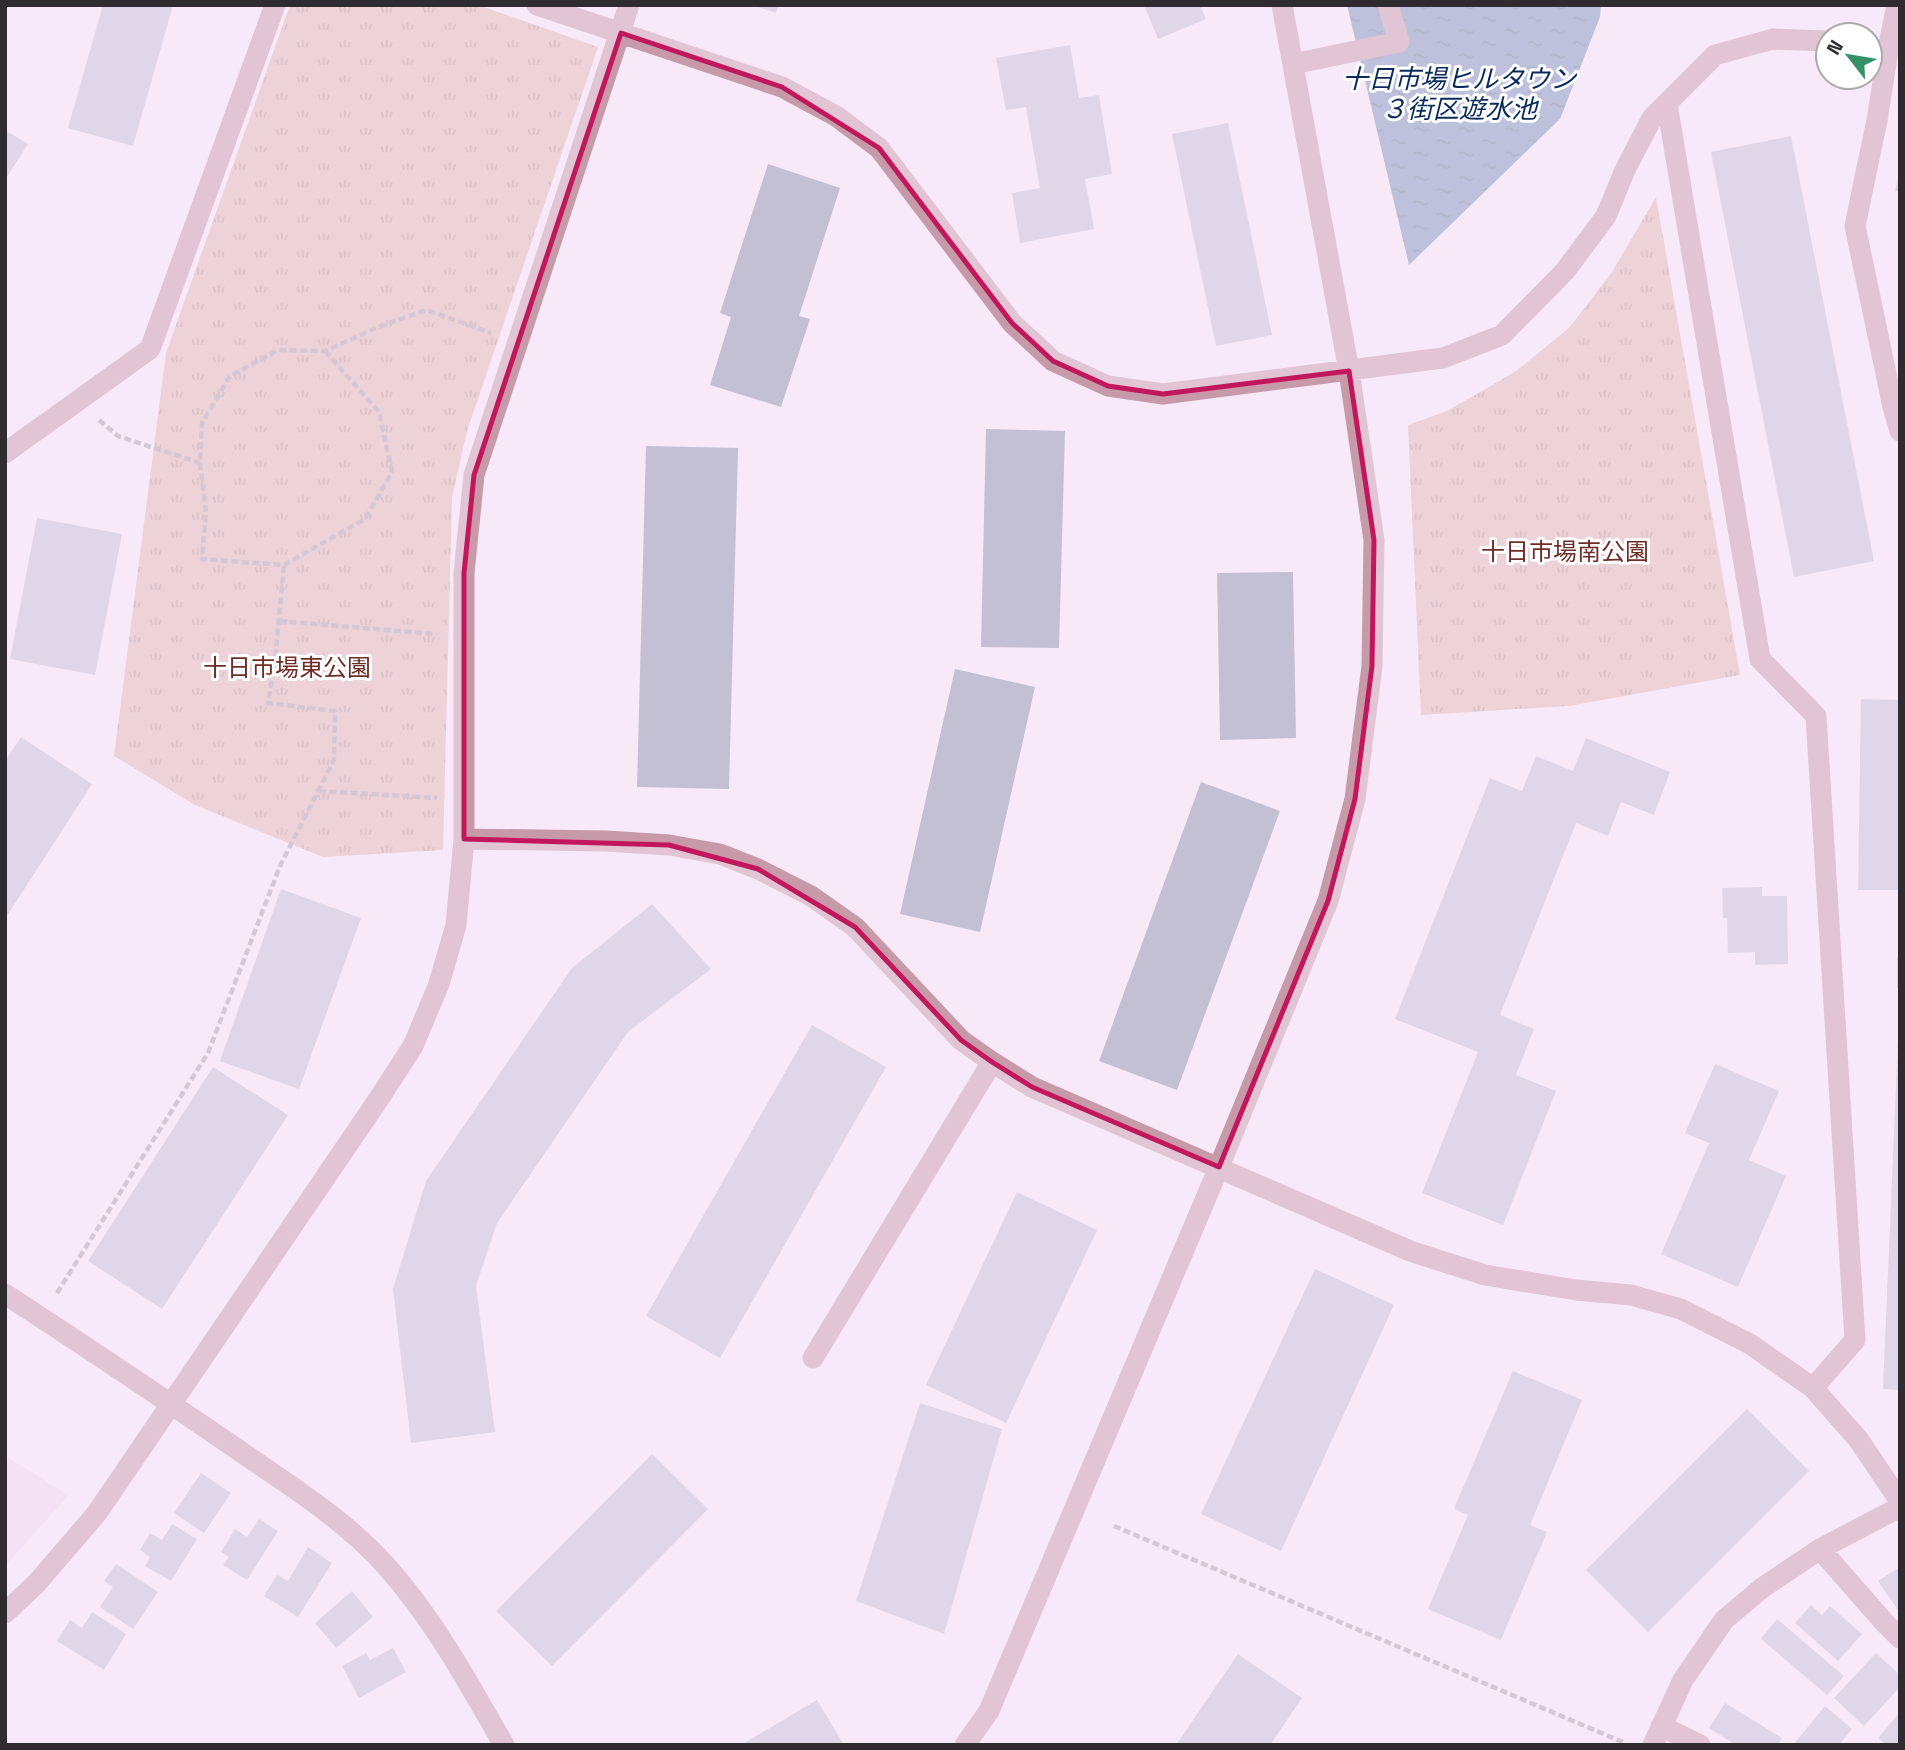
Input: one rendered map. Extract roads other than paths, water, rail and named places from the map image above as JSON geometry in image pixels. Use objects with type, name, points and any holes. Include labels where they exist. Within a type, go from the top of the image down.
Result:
[{"type":"street","points":[[5,453],[150,349],[275,5]]},
{"type":"street","points":[[537,5],[782,87],[836,116],[879,148],[1012,324],[1053,360],[1108,386],[1163,394],[1443,358],[1502,335],[1565,271],[1606,216],[1625,170],[1652,118],[1715,55],[1773,39],[1814,40]]},
{"type":"street","points":[[5,1613],[36,1584],[97,1513],[371,1112],[413,1046],[439,984],[456,925],[464,839],[464,573],[474,475],[629,5]]},
{"type":"street","points":[[965,1745],[989,1711],[1219,1167],[1328,901],[1355,799],[1372,666],[1374,540],[1349,371],[1282,5]]},
{"type":"street","points":[[1293,64],[1399,42],[1388,5]]},
{"type":"street","points":[[1884,34],[1897,5]]},
{"type":"street","points":[[1878,91],[1877,120],[1855,226],[1900,431]]},
{"type":"street","points":[[1667,104],[1760,659],[1816,716],[1855,1340],[1813,1388]]},
{"type":"street","points":[[464,839],[606,841],[669,845],[720,854],[758,869],[811,896],[855,928],[961,1040],[1032,1087],[1410,1251],[1485,1275],[1576,1290],[1631,1295],[1681,1309],[1750,1343],[1813,1388],[1858,1439],[1900,1502]]},
{"type":"street","points":[[813,1358],[992,1062]]},
{"type":"street","points":[[6,1295],[172,1404],[322,1508],[360,1539],[414,1600],[453,1656],[504,1745]]},
{"type":"street","points":[[1700,1745],[1657,1736],[1683,1680],[1724,1620],[1762,1588],[1820,1549],[1900,1507]]},
{"type":"street","points":[[1820,1549],[1900,1638]]},
{"type":"water","name":"十日市場ヒルタウン ３街区遊水池","points":[[1347,5],[1601,5],[1600,17],[1560,119],[1409,265]]},
{"type":"park label","name":"十日市場南公園","points":[[1565,552]]},
{"type":"park label","name":"十日市場東公園","points":[[287,668]]}]
